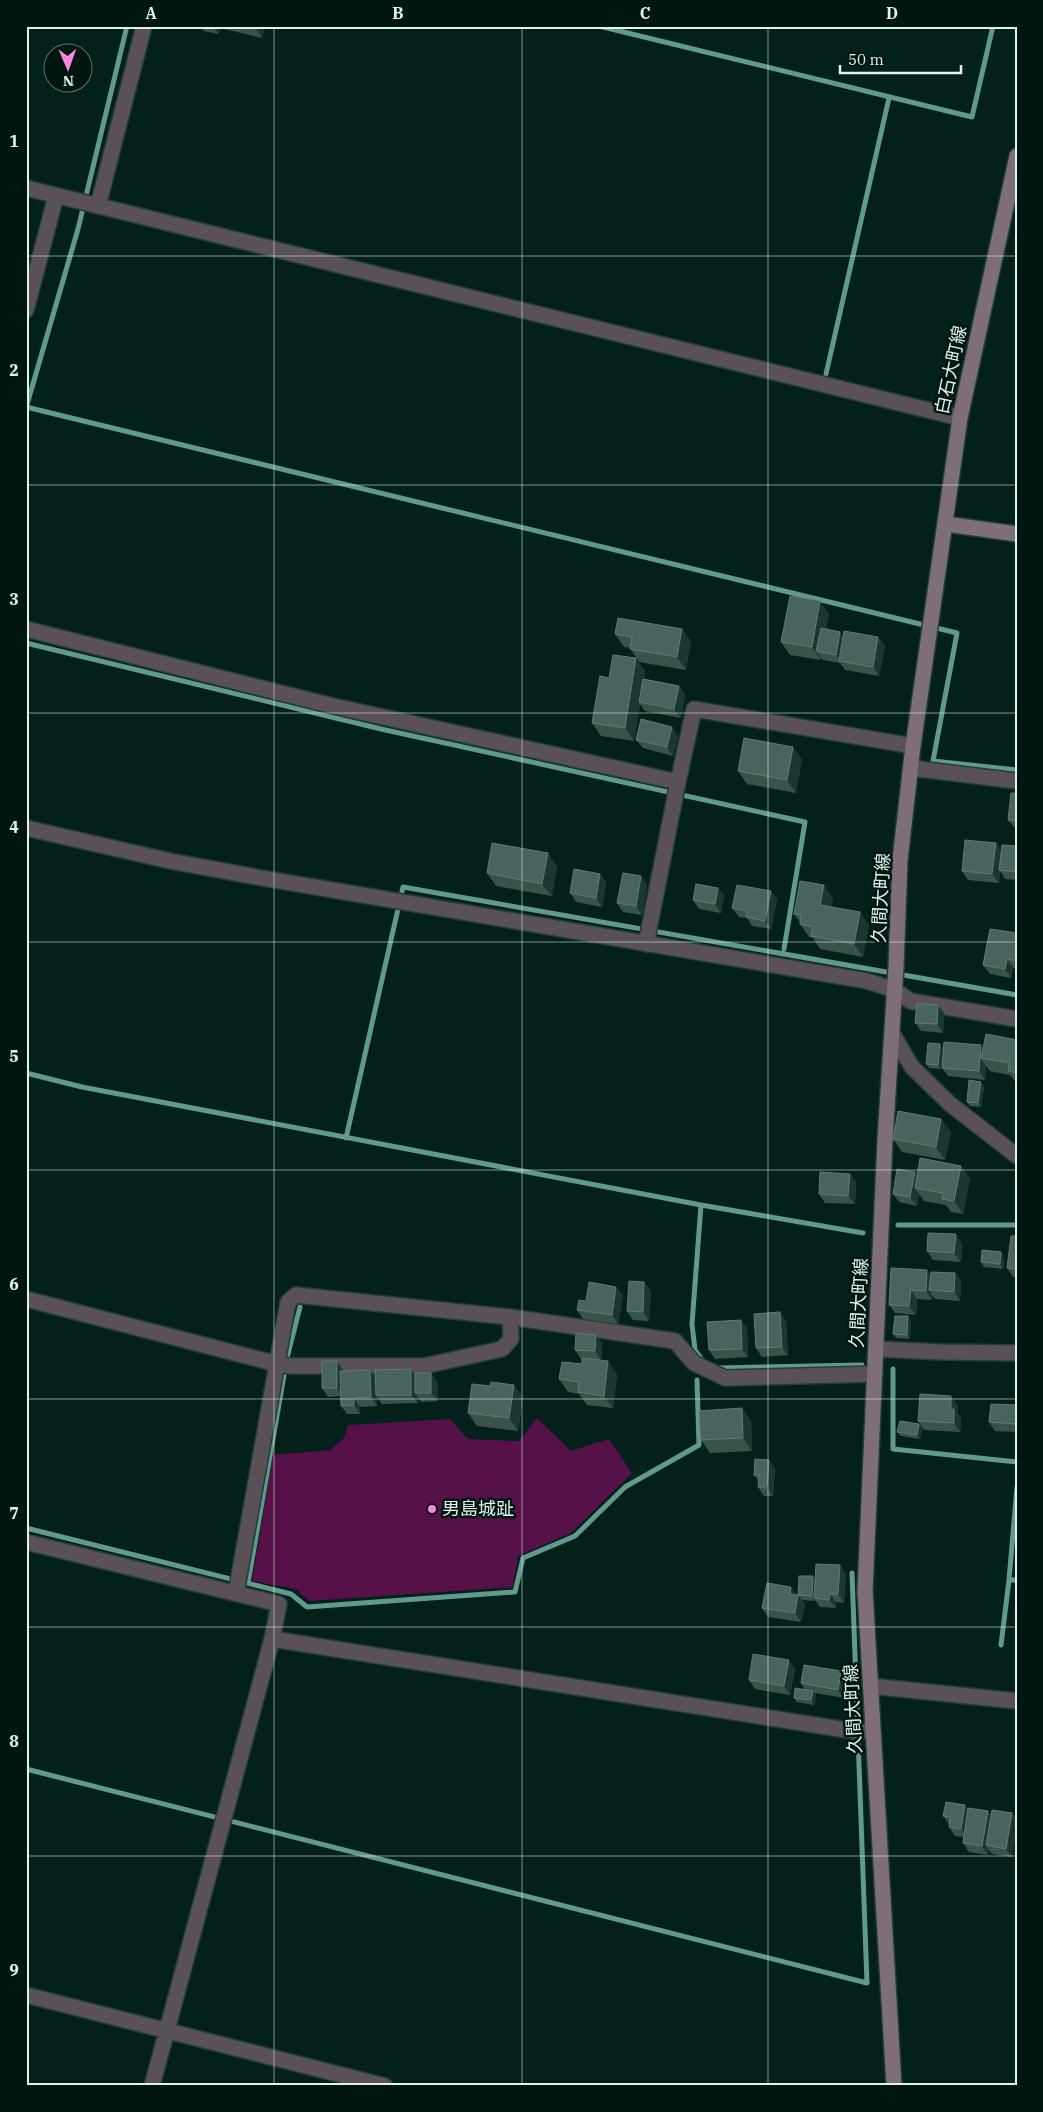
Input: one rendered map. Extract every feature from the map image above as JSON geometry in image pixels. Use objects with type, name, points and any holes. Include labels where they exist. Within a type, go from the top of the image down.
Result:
[{"type":"main road","name":"白石大町線","points":[[946,524],[960,418],[1017,156]]},
{"type":"main road","points":[[946,524],[1017,534]]},
{"type":"main road","name":"久間大町線","points":[[894,2086],[863,1730],[870,1686],[865,1591],[885,1140],[893,1036],[900,860],[913,746],[946,524]]},
{"type":"street","points":[[95,206],[144,26]]},
{"type":"street","points":[[26,188],[960,418]]},
{"type":"street","points":[[26,310],[56,196]]},
{"type":"street","points":[[26,629],[677,790]]},
{"type":"street","points":[[648,934],[694,709],[913,746]]},
{"type":"street","points":[[911,768],[1017,781]]},
{"type":"street","points":[[26,828],[170,861],[400,902],[648,934],[867,981],[895,979],[910,1001],[1017,1018]]},
{"type":"street","points":[[893,1036],[912,1067],[950,1104],[1017,1156]]},
{"type":"street","points":[[236,1593],[284,1365],[288,1302],[296,1295],[510,1317],[675,1341],[694,1363],[725,1378],[875,1374]]},
{"type":"street","points":[[26,1299],[284,1365],[424,1366],[502,1349],[511,1339],[510,1317]]},
{"type":"street","points":[[876,1349],[1017,1353]]},
{"type":"street","points":[[26,1542],[279,1604],[272,1639],[152,2086]]},
{"type":"street","points":[[272,1639],[863,1730]]},
{"type":"street","points":[[870,1686],[1017,1701]]},
{"type":"street","points":[[26,1995],[385,2086]]},
{"type":"shaded area","points":[[537,1418],[571,1451],[609,1439],[632,1473],[571,1533],[518,1556],[513,1587],[309,1601],[296,1589],[252,1581],[273,1455],[330,1450],[344,1438],[348,1425],[450,1419],[468,1439],[519,1441]]},
{"type":"building","points":[[790,596],[820,601],[812,647],[781,642]]},
{"type":"building","points":[[618,618],[682,629],[677,657],[630,649],[632,637],[615,634]]},
{"type":"building","points":[[821,628],[840,632],[836,655],[816,651]]},
{"type":"building","points":[[844,631],[878,637],[873,667],[839,661]]},
{"type":"building","points":[[613,655],[636,658],[625,728],[592,723],[600,676],[609,678]]},
{"type":"building","points":[[643,679],[679,686],[674,709],[639,702]]},
{"type":"building","points":[[641,719],[672,727],[667,747],[636,740]]},
{"type":"building","points":[[744,738],[793,747],[787,780],[738,771]]},
{"type":"building","points":[[1011,793],[1017,793],[1017,821],[1008,820]]},
{"type":"building","points":[[965,840],[996,843],[992,874],[962,871]]},
{"type":"building","points":[[492,843],[548,853],[542,884],[487,873]]},
{"type":"building","points":[[1002,845],[1017,846],[1017,872],[999,870]]},
{"type":"building","points":[[574,869],[600,874],[596,898],[570,893]]},
{"type":"building","points":[[623,873],[641,876],[636,906],[617,903]]},
{"type":"building","points":[[800,881],[824,885],[820,905],[860,912],[854,944],[811,936],[813,927],[800,924],[801,915],[794,914]]},
{"type":"building","points":[[696,884],[718,888],[715,904],[693,900]]},
{"type":"building","points":[[737,885],[771,891],[765,921],[746,917],[747,911],[732,908]]},
{"type":"building","points":[[990,929],[1017,933],[1017,961],[1007,959],[1005,969],[983,965]]},
{"type":"building","points":[[917,1003],[938,1005],[937,1024],[915,1023]]},
{"type":"building","points":[[986,1034],[1017,1040],[1017,1073],[1008,1071],[1009,1063],[981,1058]]},
{"type":"building","points":[[944,1042],[981,1045],[979,1071],[942,1068]]},
{"type":"building","points":[[928,1043],[940,1044],[938,1065],[926,1064]]},
{"type":"building","points":[[969,1080],[981,1082],[978,1103],[967,1102]]},
{"type":"building","points":[[898,1111],[941,1119],[936,1147],[893,1139]]},
{"type":"building","points":[[920,1158],[961,1166],[954,1201],[942,1199],[943,1193],[915,1188]]},
{"type":"building","points":[[897,1169],[915,1172],[910,1197],[893,1194]]},
{"type":"building","points":[[820,1172],[850,1174],[848,1196],[819,1194]]},
{"type":"building","points":[[928,1233],[956,1234],[954,1253],[927,1251]]},
{"type":"building","points":[[1011,1236],[1017,1236],[1017,1269],[1007,1268]]},
{"type":"building","points":[[982,1250],[1001,1252],[1000,1264],[981,1262]]},
{"type":"building","points":[[891,1268],[927,1270],[926,1291],[911,1290],[909,1306],[889,1305]]},
{"type":"building","points":[[931,1272],[955,1273],[954,1292],[929,1290]]},
{"type":"building","points":[[629,1281],[644,1282],[643,1312],[627,1311]]},
{"type":"building","points":[[589,1282],[616,1287],[612,1315],[577,1310],[579,1300],[586,1301]]},
{"type":"building","points":[[780,1312],[782,1347],[756,1348],[754,1314]]},
{"type":"building","points":[[895,1316],[908,1316],[907,1335],[893,1334]]},
{"type":"building","points":[[741,1320],[742,1349],[709,1350],[707,1322]]},
{"type":"building","points":[[576,1333],[596,1335],[595,1351],[575,1350]]},
{"type":"building","points":[[582,1358],[608,1361],[604,1396],[578,1392],[579,1382],[559,1379],[562,1362],[582,1364]]},
{"type":"building","points":[[322,1361],[337,1361],[337,1388],[322,1388]]},
{"type":"building","points":[[411,1369],[411,1395],[376,1395],[375,1370]]},
{"type":"building","points":[[370,1370],[371,1397],[354,1398],[354,1405],[341,1406],[340,1371]]},
{"type":"building","points":[[415,1373],[431,1373],[431,1393],[415,1393]]},
{"type":"building","points":[[491,1382],[514,1385],[509,1418],[468,1413],[472,1384],[490,1386]]},
{"type":"building","points":[[920,1394],[951,1396],[951,1409],[954,1409],[954,1423],[918,1421]]},
{"type":"building","points":[[991,1404],[1017,1405],[1017,1424],[989,1422]]},
{"type":"building","points":[[742,1408],[743,1438],[701,1440],[699,1411]]},
{"type":"building","points":[[900,1421],[919,1424],[917,1435],[897,1432]]},
{"type":"building","points":[[755,1459],[769,1460],[767,1487],[758,1487],[759,1475],[754,1475]]},
{"type":"building","points":[[816,1564],[840,1565],[838,1594],[830,1594],[829,1600],[814,1598]]},
{"type":"building","points":[[799,1576],[813,1576],[812,1596],[798,1595]]},
{"type":"building","points":[[767,1583],[791,1587],[790,1594],[798,1595],[795,1613],[762,1608]]},
{"type":"building","points":[[753,1654],[789,1660],[784,1686],[749,1680]]},
{"type":"building","points":[[804,1665],[841,1671],[838,1690],[801,1683]]},
{"type":"building","points":[[795,1688],[813,1691],[811,1700],[794,1698]]},
{"type":"building","points":[[946,1802],[965,1805],[961,1829],[949,1827],[950,1817],[943,1816]]},
{"type":"building","points":[[968,1808],[988,1811],[982,1846],[963,1843]]},
{"type":"building","points":[[992,1810],[1012,1813],[1006,1849],[986,1845]]},
{"type":"waterway","points":[[26,408],[78,229],[127,26]]},
{"type":"waterway","points":[[599,26],[972,117],[993,26]]},
{"type":"waterway","points":[[826,374],[889,98]]},
{"type":"waterway","points":[[26,407],[957,633],[933,761],[1017,770]]},
{"type":"waterway","points":[[26,643],[381,729],[805,822],[784,949]]},
{"type":"waterway","points":[[346,1138],[403,887],[1017,995]]},
{"type":"waterway","points":[[26,1073],[82,1087],[701,1205],[863,1233]]},
{"type":"waterway","points":[[701,1205],[692,1324],[695,1350],[705,1364]]},
{"type":"waterway","points":[[898,1225],[1017,1225]]},
{"type":"waterway","points":[[248,1583],[287,1358],[300,1307]]},
{"type":"waterway","points":[[717,1368],[862,1365]]},
{"type":"waterway","points":[[893,1369],[893,1449],[1017,1462]]},
{"type":"waterway","points":[[26,1528],[291,1594],[307,1607],[515,1592],[523,1558],[575,1536],[625,1487],[699,1445],[697,1380]]},
{"type":"waterway","points":[[1017,1487],[1009,1580],[1017,1580]]},
{"type":"waterway","points":[[26,1769],[867,1983],[852,1573]]},
{"type":"waterway","points":[[1001,1645],[1009,1580]]},
{"type":"place","name":"男島城趾","points":[[432,1509]]}]
